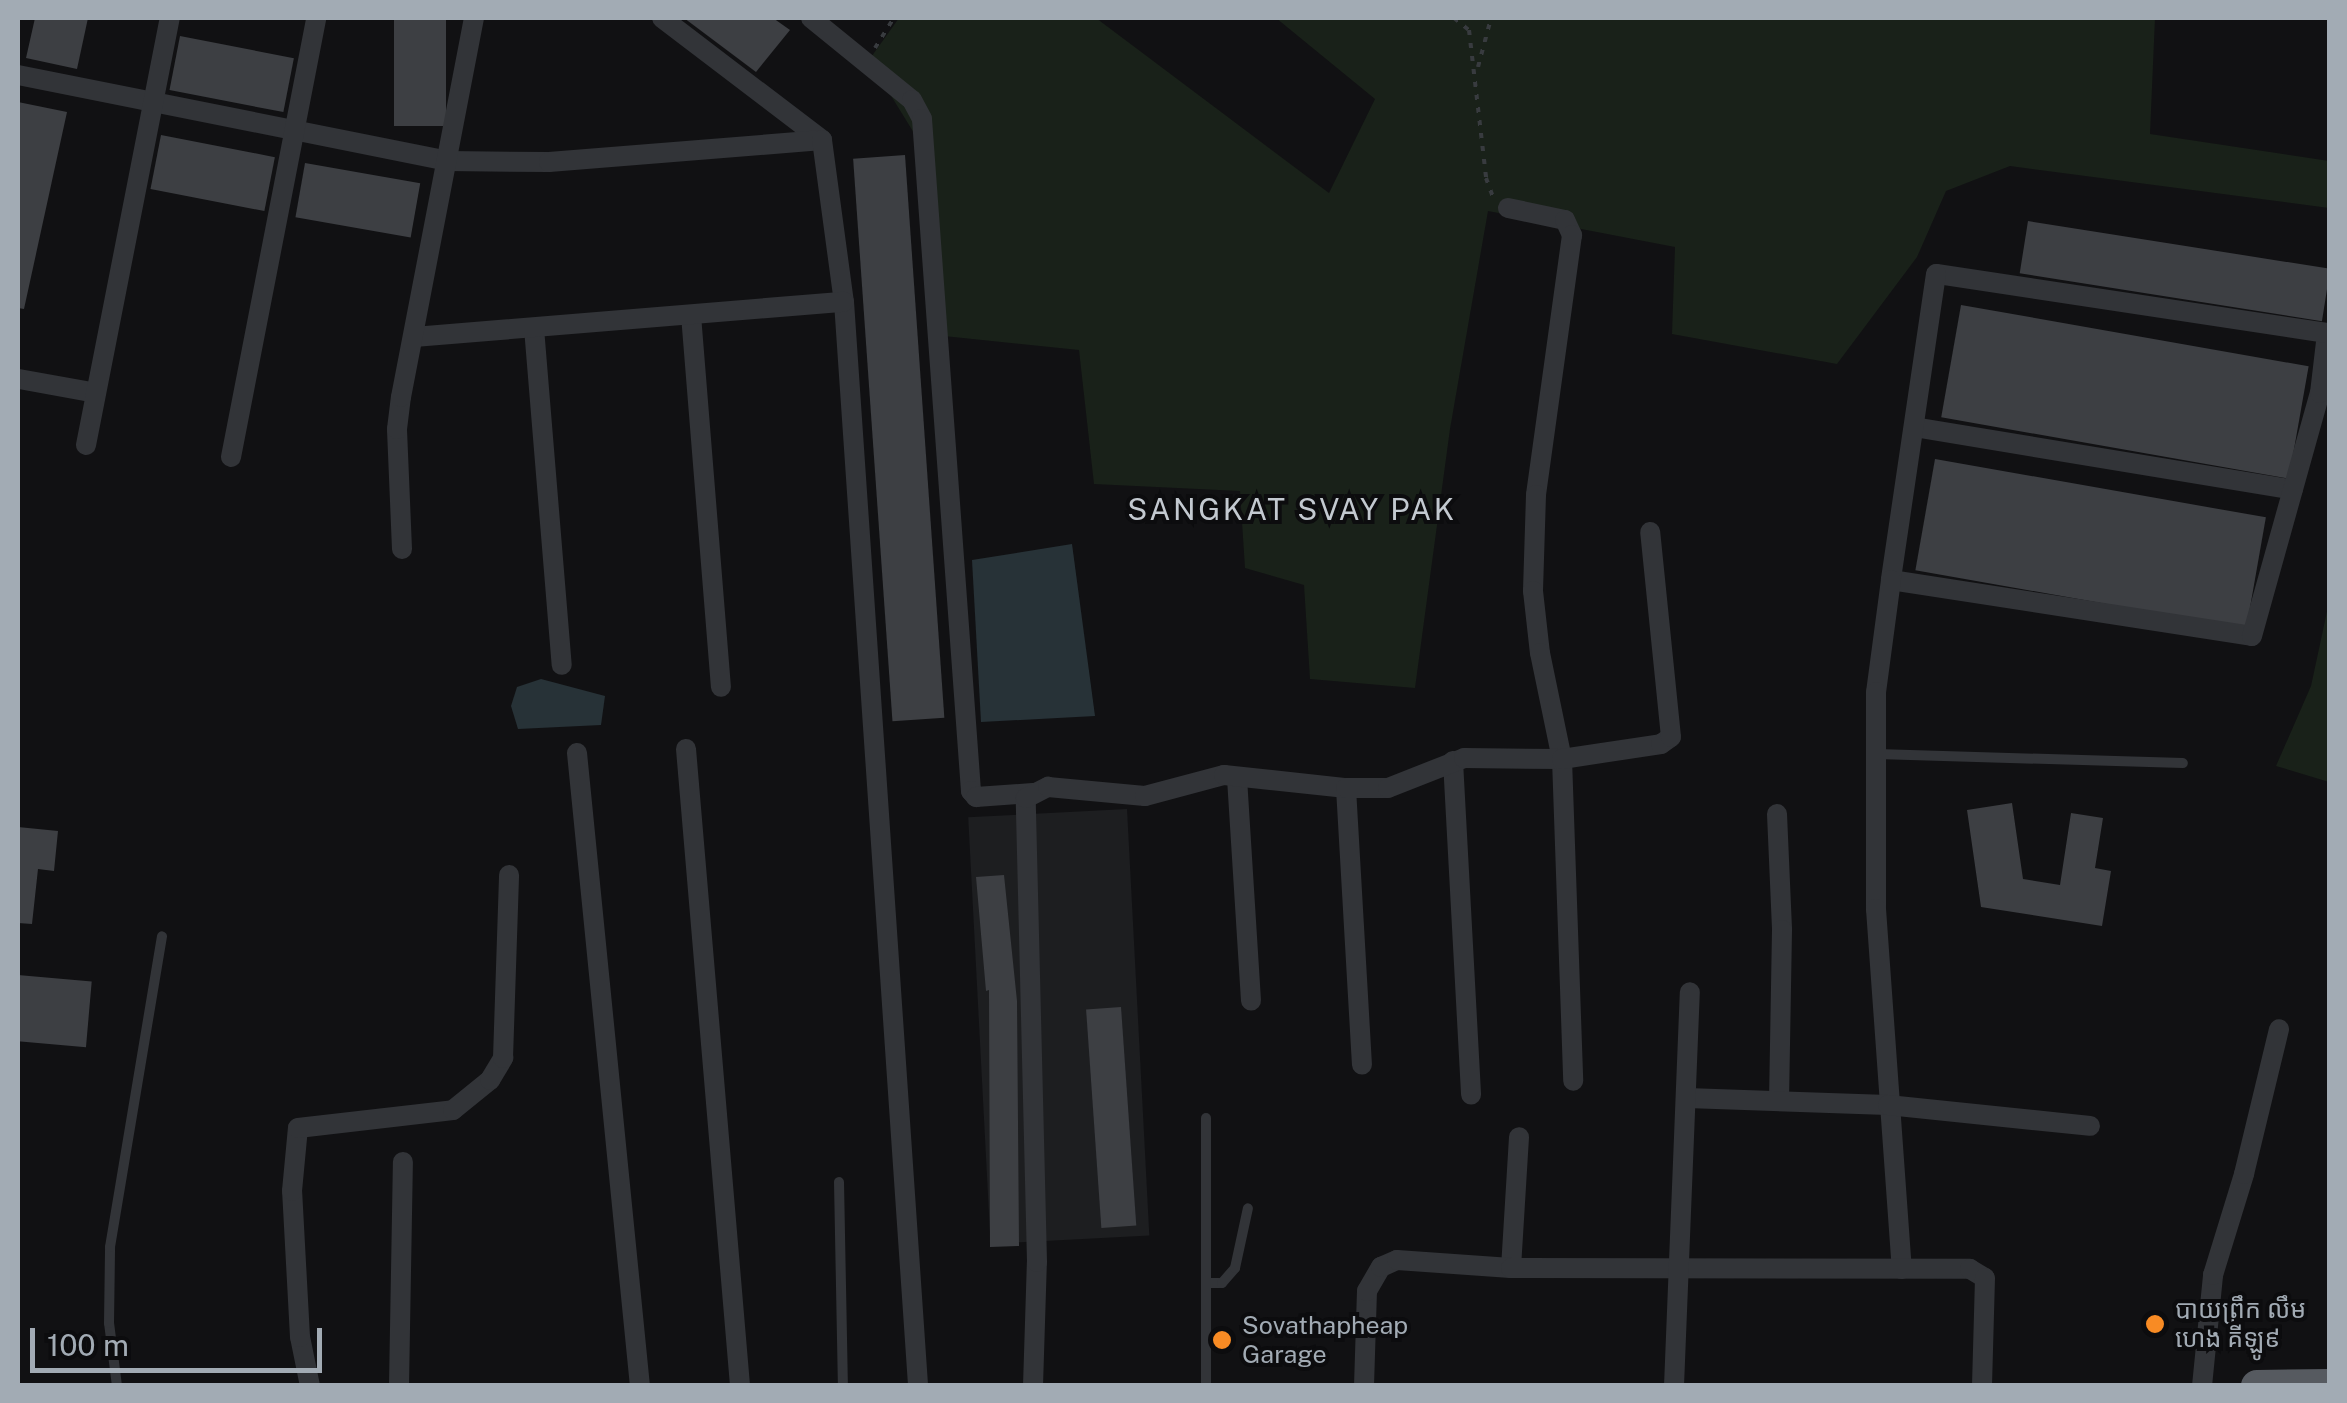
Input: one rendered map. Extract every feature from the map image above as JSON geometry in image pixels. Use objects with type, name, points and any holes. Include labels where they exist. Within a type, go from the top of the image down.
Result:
[{"type":"highway","points":[[2257,1386],[2330,1385]]},
{"type":"street","points":[[86,445],[170,18]]},
{"type":"street","points":[[231,458],[316,18]]},
{"type":"street","points":[[402,549],[397,429],[474,18]]},
{"type":"street","points":[[662,18],[822,140],[844,302],[918,1386]]},
{"type":"street","points":[[811,18],[912,100],[922,119],[971,791],[976,797],[1033,793],[1048,788],[1145,796],[1208,778],[1346,788],[1401,786],[1453,761],[1562,758],[1661,744],[1671,737],[1650,532]]},
{"type":"street","points":[[18,75],[447,161],[549,162],[822,140]]},
{"type":"street","points":[[1500,202],[1565,220],[1572,235],[1536,496],[1533,591],[1540,653],[1562,758],[1573,1081]]},
{"type":"street","points":[[1891,580],[2252,636],[2320,394],[2327,333],[1936,274],[1891,580],[1876,692],[1876,909],[1902,1269]]},
{"type":"street","points":[[414,338],[844,302]]},
{"type":"street","points":[[691,314],[721,688]]},
{"type":"street","points":[[534,328],[562,665]]},
{"type":"street","points":[[19,378],[96,392]]},
{"type":"street","points":[[1914,426],[2293,490]]},
{"type":"street","points":[[686,749],[740,1386]]},
{"type":"street","points":[[577,753],[640,1386]]},
{"type":"street","points":[[1453,761],[1472,1096]]},
{"type":"street","points":[[1237,778],[1251,1001]]},
{"type":"street","points":[[1346,788],[1362,1065]]},
{"type":"street","points":[[1033,793],[1026,798],[1037,1262],[1033,1386]]},
{"type":"street","points":[[1777,814],[1782,930],[1779,1098]]},
{"type":"street","points":[[310,1386],[300,1336],[292,1207],[298,1128],[453,1110],[490,1080],[503,1058],[508,875]]},
{"type":"street","points":[[1674,1386],[1682,1266],[1690,992]]},
{"type":"street","points":[[2202,1386],[2212,1275],[2244,1174],[2279,1029]]},
{"type":"street","points":[[1687,1098],[1779,1098],[1888,1105],[2090,1126]]},
{"type":"street","points":[[1511,1268],[1519,1137]]},
{"type":"street","points":[[399,1386],[403,1162]]},
{"type":"street","points":[[1364,1386],[1366,1291],[1381,1267],[1398,1260],[1511,1268],[1970,1268],[1986,1278],[1982,1386]]},
{"type":"lane","points":[[1876,754],[2183,763]]},
{"type":"lane","points":[[117,1386],[109,1322],[110,1248],[162,936]]},
{"type":"lane","points":[[1206,1118],[1206,1386]]},
{"type":"lane","points":[[839,1182],[844,1386]]},
{"type":"lane","points":[[1208,1283],[1222,1282],[1235,1268],[1248,1208]]},
{"type":"path","points":[[867,60],[894,18]]},
{"type":"path","points":[[1454,18],[1469,30],[1500,202]]},
{"type":"path","points":[[1477,72],[1491,18]]},
{"type":"shaded area","points":[[899,18],[1096,18],[1329,193],[1375,99],[1276,18],[2155,18],[2150,134],[2329,161],[2329,208],[2010,166],[1946,191],[1917,257],[1837,364],[1672,334],[1675,247],[1488,211],[1450,429],[1415,688],[1310,679],[1304,585],[1245,568],[1240,491],[1094,484],[1079,350],[944,336],[930,159],[869,60]]},
{"type":"shaded area","points":[[1072,544],[1095,716],[981,722],[972,560]]},
{"type":"shaded area","points":[[2329,602],[2329,782],[2276,766],[2311,686]]},
{"type":"shaded area","points":[[541,679],[605,696],[601,725],[518,729],[511,706],[517,687]]},
{"type":"shaded area","points":[[1127,809],[1149,1235],[991,1244],[968,817]]},
{"type":"building","points":[[35,18],[88,18],[77,69],[26,58]]},
{"type":"building","points":[[394,18],[446,18],[446,126],[394,126]]},
{"type":"building","points":[[684,18],[773,18],[790,30],[756,72]]},
{"type":"building","points":[[180,36],[294,58],[283,112],[170,90]]},
{"type":"building","points":[[18,102],[67,112],[24,309],[18,308]]},
{"type":"building","points":[[161,135],[275,157],[264,211],[151,189]]},
{"type":"building","points":[[905,155],[944,718],[892,721],[853,159]]},
{"type":"building","points":[[305,163],[420,183],[411,237],[295,217]]},
{"type":"building","points":[[2028,221],[2330,269],[2322,321],[2020,273]]},
{"type":"building","points":[[1961,305],[2309,366],[2289,479],[1941,417]]},
{"type":"building","points":[[1935,459],[2266,517],[2246,629],[1915,570]]},
{"type":"building","points":[[2012,803],[2023,879],[2060,885],[2071,813],[2103,818],[2095,868],[2111,871],[2102,926],[1981,907],[1967,810]]},
{"type":"building","points":[[18,827],[58,831],[54,871],[38,869],[32,924],[18,923]]},
{"type":"building","points":[[1004,875],[1017,1001],[1019,1246],[990,1247],[989,990],[986,991],[976,877]]},
{"type":"building","points":[[18,975],[92,981],[86,1047],[18,1041]]},
{"type":"building","points":[[1121,1007],[1136,1225],[1101,1228],[1086,1009]]},
{"type":"place","name":"បាយព្រឹក លឹម ហេង គីឡូ៩","points":[[2155,1324]]},
{"type":"place","name":"Sovathapheap Garage","points":[[1222,1340]]},
{"type":"district","name":"SANGKAT SVAY PAK","points":[[1292,509]]}]
